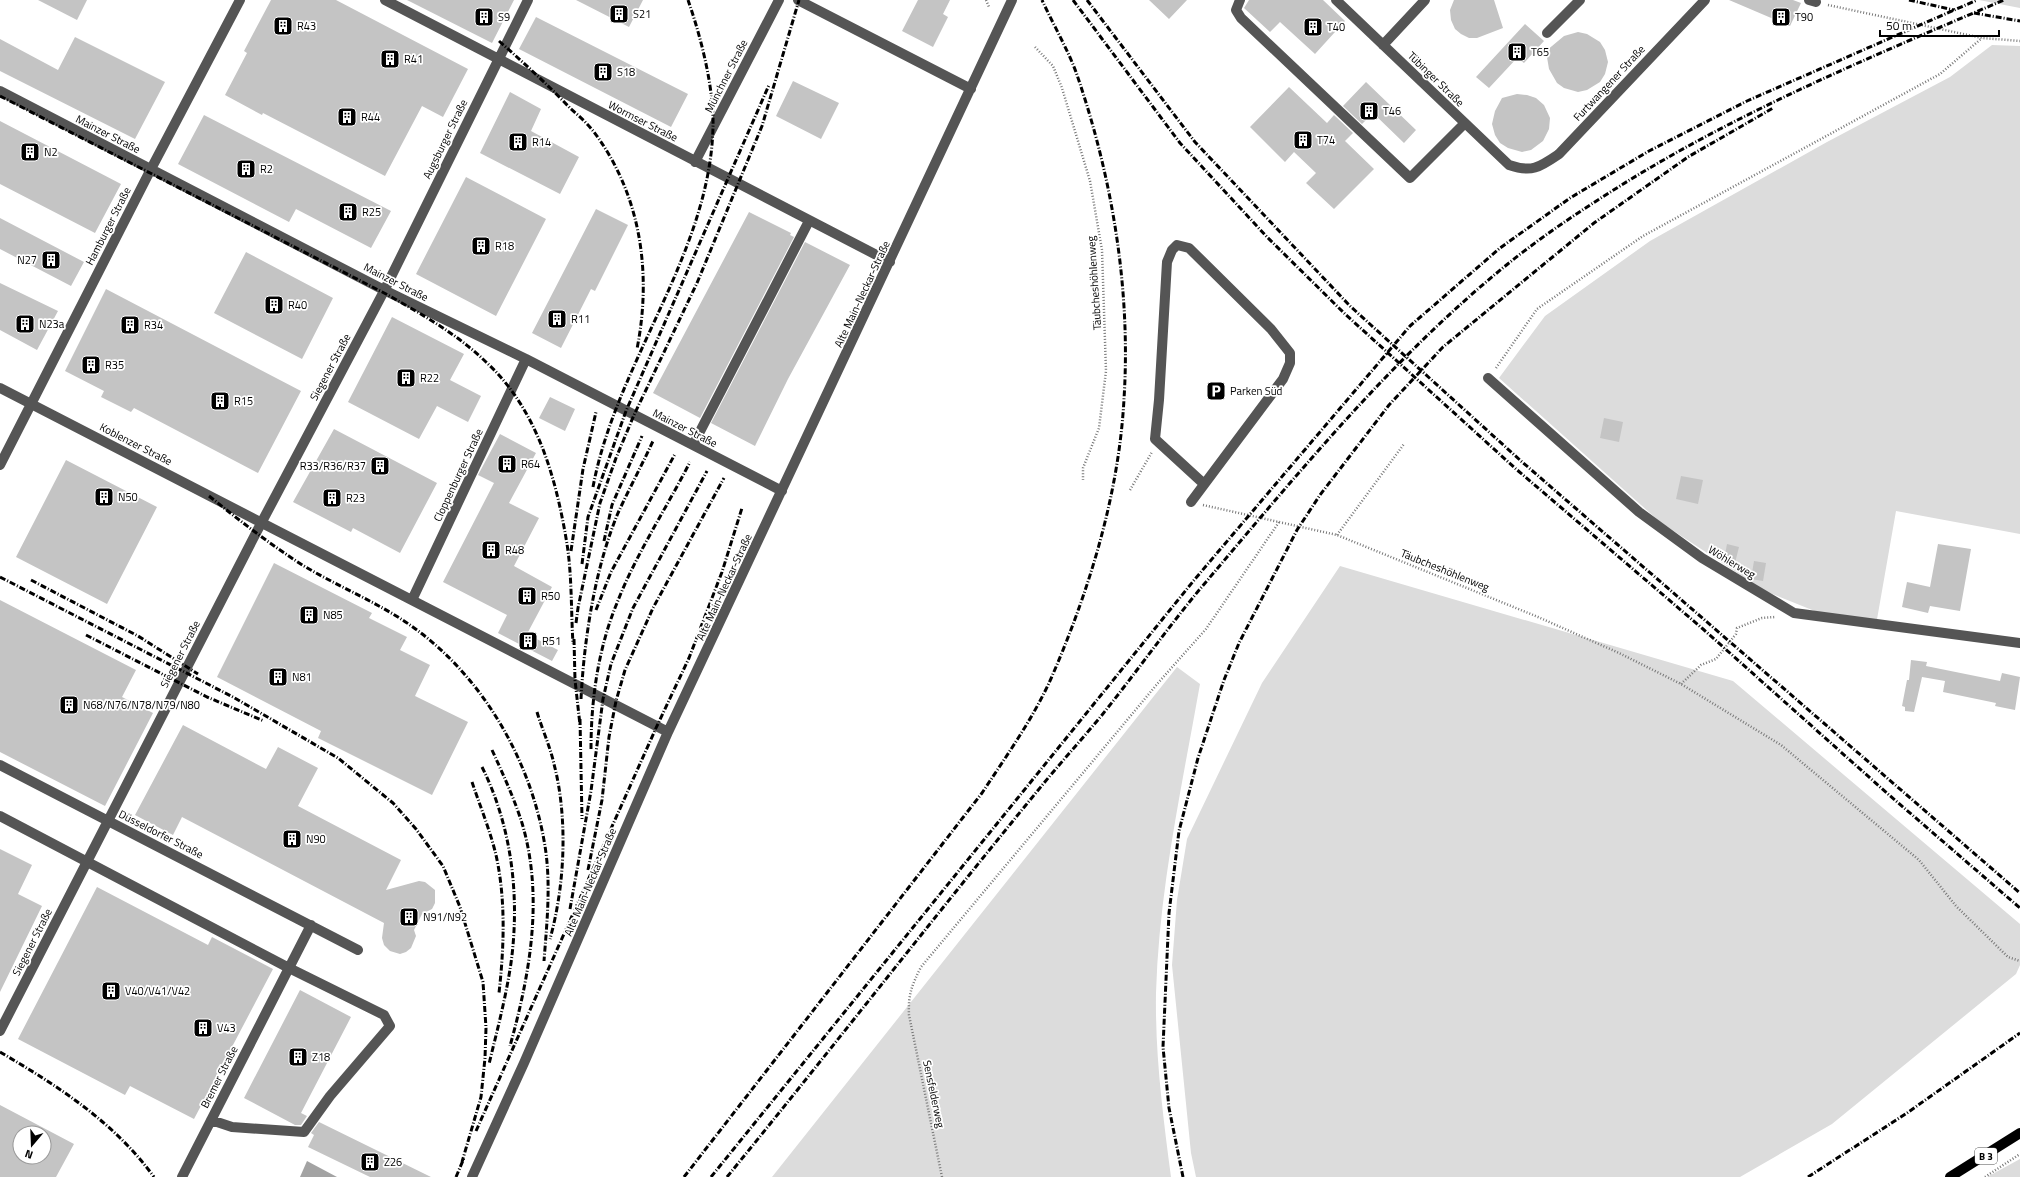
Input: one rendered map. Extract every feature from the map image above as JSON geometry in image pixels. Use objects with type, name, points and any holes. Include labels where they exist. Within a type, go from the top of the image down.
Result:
[{"type":"main road","name":"B 3","points":[[1950,1177],[2020,1133]]},
{"type":"street","name":"Hamburger Straße","points":[[0,465],[151,169],[240,0]]},
{"type":"street","name":"Wormser Straße","points":[[385,0],[498,60],[890,262]]},
{"type":"street","name":"Augsburger Straße","points":[[384,290],[528,0]]},
{"type":"street","name":"Münchner Straße","points":[[695,162],[779,0]]},
{"type":"street","points":[[798,0],[971,89]]},
{"type":"street","name":"Alte Main-Neckar-Straße","points":[[472,1177],[528,1056],[668,732],[1012,0]]},
{"type":"street","points":[[1240,0],[1236,10],[1241,18],[1410,178],[1465,123]]},
{"type":"street","name":"Tübinger Straße","points":[[1336,0],[1509,165],[1523,170]]},
{"type":"street","points":[[1383,45],[1426,0]]},
{"type":"street","points":[[1547,33],[1580,0]]},
{"type":"street","name":"Furtwangener Straße","points":[[1523,170],[1539,168],[1559,154],[1705,0]]},
{"type":"street","name":"Mainzer Straße","points":[[0,91],[384,290],[526,359],[782,491]]},
{"type":"street","points":[[693,445],[809,221]]},
{"type":"street","points":[[1191,502],[1283,379],[1290,363],[1290,353],[1271,329],[1189,248],[1177,245],[1172,250],[1167,262],[1159,400],[1155,439],[1204,484]]},
{"type":"street","name":"Siegener Straße","points":[[0,1031],[384,290]]},
{"type":"street","name":"Cloppenburger Straße","points":[[412,600],[526,359]]},
{"type":"street","name":"Wöhlerweg","points":[[1488,378],[1639,512],[1702,558],[1794,613],[2020,644]]},
{"type":"street","name":"Koblenzer Straße","points":[[0,388],[262,523]]},
{"type":"street","points":[[262,523],[668,732]]},
{"type":"street","name":"Düsseldorfer Straße","points":[[0,764],[311,924],[358,950]]},
{"type":"street","points":[[0,816],[289,968],[384,1015],[390,1026],[330,1096],[304,1132],[232,1127],[211,1120]]},
{"type":"street","name":"Bremer Straße","points":[[182,1177],[311,924]]},
{"type":"path","points":[[986,0],[989,7]]},
{"type":"path","points":[[1812,1],[1982,38],[2020,41]]},
{"type":"path","points":[[1488,378],[1537,309],[1550,300],[1643,236],[1940,74],[1982,38]]},
{"type":"path","name":"Täubcheshöhlenweg","points":[[1035,47],[1053,66],[1062,88],[1090,181],[1102,250],[1106,371],[1099,428],[1083,468],[1083,480]]},
{"type":"path","points":[[1130,490],[1158,443]]},
{"type":"path","points":[[1337,535],[1404,444]]},
{"type":"path","name":"Täubcheshöhlenweg","points":[[1191,502],[1337,535],[1538,617],[1619,653],[1681,684],[1781,745],[1919,860],[1961,912],[2008,957],[2020,961]]},
{"type":"path","name":"Sensfelderweg","points":[[942,1177],[909,1015],[911,985],[921,966],[1158,683],[1206,629],[1280,522]]},
{"type":"path","points":[[1681,684],[1701,665],[1716,659],[1736,634],[1737,628],[1762,618],[1794,613]]},
{"type":"path","points":[[1985,1177],[2020,1154]]},
{"type":"shaded area","points":[[1979,0],[2020,0],[2020,8]]},
{"type":"shaded area","points":[[1992,45],[2020,46],[2020,534],[1896,511],[1876,625],[1832,618],[1765,591],[1660,522],[1499,378],[1545,316],[1650,241],[1827,142],[1950,77]]},
{"type":"shaded area","points":[[1340,566],[1733,681],[2020,924],[2020,965],[2016,974],[1832,1124],[1740,1177],[1196,1177],[1191,1153],[1172,965],[1177,900],[1187,839],[1262,683]]},
{"type":"shaded area","points":[[1177,667],[1200,684],[1166,876],[1158,954],[1156,1016],[1158,1062],[1171,1177],[772,1177]]},
{"type":"shaded area","points":[[2020,1159],[2020,1177],[1987,1177]]},
{"type":"shaded area","points":[[307,1161],[337,1177],[300,1177]]},
{"type":"building","points":[[38,0],[87,0],[77,20]]},
{"type":"building","points":[[271,0],[336,0],[468,69],[443,117],[422,106],[385,176],[225,95],[247,53],[244,51]]},
{"type":"building","name":"S9","points":[[407,0],[514,0],[492,43]]},
{"type":"building","name":"S21","points":[[576,0],[643,0],[629,27]]},
{"type":"building","points":[[918,0],[950,0],[943,14],[948,17],[933,47],[902,31]]},
{"type":"building","points":[[1149,0],[1187,0],[1169,19]]},
{"type":"building","name":"T40","points":[[1249,0],[1323,0],[1345,21],[1315,54],[1280,22],[1270,32],[1244,8]]},
{"type":"building","points":[[1454,0],[1494,0],[1503,28],[1477,38],[1469,38],[1461,34],[1455,29],[1451,20],[1450,10]]},
{"type":"building","name":"T90","points":[[1729,0],[1793,0],[1801,3],[1790,26]]},
{"type":"building","name":"S18","points":[[536,17],[688,94],[671,127],[519,49]]},
{"type":"building","name":"T65","points":[[1525,24],[1544,41],[1524,63],[1517,58],[1489,88],[1476,77]]},
{"type":"building","points":[[1578,32],[1587,34],[1600,42],[1605,50],[1608,62],[1605,74],[1600,82],[1587,90],[1578,92],[1564,88],[1557,83],[1549,69],[1546,51],[1564,36]]},
{"type":"building","points":[[75,37],[165,82],[135,139],[0,71],[0,39],[58,70]]},
{"type":"building","points":[[793,81],[839,103],[821,139],[776,116]]},
{"type":"building","name":"T46","points":[[1366,82],[1416,130],[1404,143],[1373,113],[1362,124],[1343,106]]},
{"type":"building","name":"T74","points":[[1289,87],[1327,123],[1334,115],[1353,133],[1345,141],[1374,169],[1334,209],[1306,183],[1316,173],[1294,152],[1285,162],[1250,127]]},
{"type":"building","name":"R14","points":[[510,92],[541,109],[531,131],[579,157],[560,194],[480,153]]},
{"type":"building","points":[[1517,94],[1536,98],[1544,105],[1550,118],[1549,129],[1543,141],[1531,150],[1522,152],[1508,148],[1500,143],[1495,135],[1492,124],[1495,111],[1502,98]]},
{"type":"building","name":"R2","points":[[204,115],[391,211],[371,248],[296,209],[289,222],[178,164]]},
{"type":"building","name":"N2","points":[[0,121],[121,184],[95,233],[0,184]]},
{"type":"building","name":"R18","points":[[466,177],[546,219],[496,316],[416,274]]},
{"type":"building","points":[[596,209],[628,225],[595,291],[591,289],[561,348],[532,333]]},
{"type":"building","points":[[749,212],[791,233],[790,235],[794,237],[700,418],[653,393]]},
{"type":"building","name":"N27","points":[[0,218],[84,262],[71,286],[0,249]]},
{"type":"building","points":[[805,242],[850,265],[788,379],[755,446],[711,423]]},
{"type":"building","name":"R40","points":[[246,252],[333,298],[302,359],[214,313]]},
{"type":"building","name":"N23a","points":[[0,283],[58,311],[37,350],[0,330]]},
{"type":"building","name":"R15","points":[[106,289],[301,391],[258,473],[134,408],[131,412],[101,397],[104,391],[65,371]]},
{"type":"building","name":"R22","points":[[392,317],[464,354],[450,380],[481,396],[468,422],[437,406],[419,439],[348,402]]},
{"type":"building","points":[[550,397],[575,409],[565,431],[539,418]]},
{"type":"building","points":[[1604,418],[1623,422],[1619,442],[1600,438]]},
{"type":"building","points":[[334,429],[437,483],[400,553],[353,528],[351,532],[293,502]]},
{"type":"building","points":[[500,434],[536,453],[509,503],[539,518],[514,566],[552,587],[527,634],[558,650],[552,661],[498,633],[507,615],[443,582],[494,483],[478,475]]},
{"type":"building","points":[[66,460],[157,507],[107,604],[16,557]]},
{"type":"building","points":[[1681,476],[1703,480],[1698,504],[1676,499]]},
{"type":"building","points":[[1727,544],[1739,547],[1735,563],[1724,560]]},
{"type":"building","points":[[1938,544],[1971,549],[1960,611],[1930,606],[1928,613],[1902,607],[1907,582],[1930,587]]},
{"type":"building","points":[[1754,561],[1766,563],[1763,581],[1751,579]]},
{"type":"building","points":[[274,563],[372,613],[369,618],[407,637],[400,650],[430,665],[415,696],[468,722],[432,795],[318,738],[321,731],[217,677]]},
{"type":"building","name":"N68/N76/N78/N79/N80","points":[[0,600],[136,670],[122,697],[153,713],[105,806],[0,752]]},
{"type":"building","points":[[1911,660],[1927,662],[1926,666],[2000,681],[2002,673],[2020,677],[2015,710],[1995,706],[1996,703],[1943,692],[1945,681],[1922,677],[1914,712],[1905,711],[1905,707],[1902,706],[1907,680],[1909,680]]},
{"type":"building","name":"N90","points":[[183,725],[266,769],[278,747],[318,768],[298,806],[401,860],[386,890],[419,881],[425,882],[435,890],[435,903],[432,909],[422,914],[414,930],[416,936],[411,948],[400,954],[390,951],[384,945],[382,938],[384,923],[182,817],[173,835],[135,815]]},
{"type":"building","points":[[0,849],[32,865],[18,894],[42,906],[0,992]]},
{"type":"building","name":"V40/V41/V42","points":[[97,887],[208,945],[212,937],[273,969],[194,1119],[130,1086],[125,1095],[18,1039]]},
{"type":"building","name":"Z18","points":[[300,990],[351,1017],[301,1113],[307,1116],[301,1125],[295,1125],[244,1098]]},
{"type":"building","points":[[0,1105],[38,1125],[12,1125],[12,1165],[52,1165],[52,1132],[74,1144],[56,1177],[0,1177]]},
{"type":"building","name":"Z26","points":[[319,1122],[431,1177],[370,1177],[308,1147],[314,1135],[311,1133]]},
{"type":"railway","points":[[593,487],[605,441],[621,396],[680,264],[696,219],[708,174],[713,127],[713,112],[706,63],[698,30],[688,0]]},
{"type":"railway","points":[[576,623],[600,503],[616,458],[634,415],[697,283],[762,126],[799,0]]},
{"type":"railway","points":[[684,1177],[982,793],[1020,735],[1046,690],[1079,608],[1090,574],[1109,505],[1121,434],[1124,399],[1125,316],[1116,233],[1100,152],[1089,111],[1076,72],[1042,0]]},
{"type":"railway","points":[[1073,0],[1180,143],[1267,237],[1345,314],[1516,469],[1703,629],[1888,794],[2020,908]]},
{"type":"railway","points":[[1087,0],[1195,142],[1350,306],[1521,461],[2020,893]]},
{"type":"railway","points":[[1909,0],[1954,10]]},
{"type":"railway","points":[[711,1177],[1195,579],[1410,326],[1500,248],[1570,198],[1649,151],[1747,101],[1977,0]]},
{"type":"railway","points":[[727,1177],[1051,774],[1102,715],[1200,589],[1308,462],[1345,421],[1383,380],[1462,303],[1504,267],[1549,233],[1612,191],[1673,155],[1765,106],[1860,62],[2004,0]]},
{"type":"railway","points":[[1974,13],[2020,21]]},
{"type":"railway","points":[[499,41],[544,82],[594,132],[610,156],[623,182],[632,208],[639,236],[642,264],[643,292],[637,349]]},
{"type":"railway","points":[[582,564],[588,517],[626,411],[769,85]]},
{"type":"railway","points":[[0,96],[388,295],[451,334],[486,362],[504,381],[519,401],[542,446],[550,469],[557,494],[569,556],[573,644]]},
{"type":"railway","points":[[1183,1177],[1169,1108],[1163,1047],[1169,913],[1179,831],[1198,758],[1224,680],[1239,643],[1297,530],[1320,495],[1389,405],[1443,347],[1594,223],[1688,157],[1773,108]]},
{"type":"railway","points":[[571,551],[583,469],[596,412]]},
{"type":"railway","points":[[604,541],[612,505],[642,436]]},
{"type":"railway","points":[[581,699],[588,628],[603,557],[618,513],[653,441]]},
{"type":"railway","points":[[596,610],[611,572],[675,454]]},
{"type":"railway","points":[[591,749],[594,693],[600,656],[610,620],[642,549],[690,462]]},
{"type":"railway","points":[[570,909],[591,791],[603,699],[611,664],[633,608],[707,471]]},
{"type":"railway","points":[[588,870],[602,800],[609,737],[616,701],[625,670],[653,608],[724,478]]},
{"type":"railway","points":[[209,496],[280,550],[304,566],[384,609],[410,625],[436,645],[460,669],[481,694],[515,751],[528,782],[538,814],[545,846],[548,875],[548,903],[544,961]]},
{"type":"railway","points":[[476,1131],[656,728],[689,658],[722,572],[742,508]]},
{"type":"railway","points":[[0,577],[233,697],[338,758],[393,803],[416,829],[443,866],[460,907],[483,982],[486,1028],[481,1097],[462,1162]]},
{"type":"railway","points":[[31,580],[138,636],[198,674]]},
{"type":"railway","points":[[86,635],[207,697],[264,721]]},
{"type":"railway","points":[[574,639],[575,680],[580,725]]},
{"type":"railway","points":[[537,712],[554,764],[563,829],[562,874],[550,939]]},
{"type":"railway","points":[[580,719],[582,819]]},
{"type":"railway","points":[[492,750],[512,795],[522,823],[529,851],[532,879],[532,935],[523,991],[510,1046]]},
{"type":"railway","points":[[482,767],[492,790],[507,838],[514,888],[514,938],[511,963],[489,1064]]},
{"type":"railway","points":[[472,782],[491,836],[499,872],[503,907],[502,959],[499,993]]},
{"type":"railway","points":[[1808,1177],[1907,1113],[2020,1033]]},
{"type":"railway","points":[[0,1052],[64,1092],[103,1122],[138,1157],[154,1177]]},
{"type":"railway","points":[[456,1177],[464,1158]]},
{"type":"place","name":"S21","points":[[619,14]]},
{"type":"place","name":"S9","points":[[484,17]]},
{"type":"place","name":"T90","points":[[1781,17]]},
{"type":"place","name":"R43","points":[[283,26]]},
{"type":"place","name":"T40","points":[[1313,27]]},
{"type":"place","name":"T65","points":[[1517,52]]},
{"type":"place","name":"R41","points":[[390,59]]},
{"type":"place","name":"S18","points":[[603,72]]},
{"type":"place","name":"T46","points":[[1369,111]]},
{"type":"place","name":"R44","points":[[347,117]]},
{"type":"place","name":"T74","points":[[1303,140]]},
{"type":"place","name":"R14","points":[[518,142]]},
{"type":"place","name":"N2","points":[[30,152]]},
{"type":"place","name":"R2","points":[[246,169]]},
{"type":"place","name":"R25","points":[[348,212]]},
{"type":"place","name":"R18","points":[[481,246]]},
{"type":"place","name":"N27","points":[[51,260]]},
{"type":"place","name":"R40","points":[[274,305]]},
{"type":"place","name":"R11","points":[[557,319]]},
{"type":"place","name":"N23a","points":[[25,324]]},
{"type":"place","name":"R34","points":[[130,325]]},
{"type":"place","name":"R35","points":[[91,365]]},
{"type":"place","name":"R22","points":[[406,378]]},
{"type":"place","name":"Parken Süd","points":[[1216,391]]},
{"type":"place","name":"R15","points":[[220,401]]},
{"type":"place","name":"R64","points":[[507,464]]},
{"type":"place","name":"R33/R36/R37","points":[[380,466]]},
{"type":"place","name":"N50","points":[[104,497]]},
{"type":"place","name":"R23","points":[[332,498]]},
{"type":"place","name":"R48","points":[[491,550]]},
{"type":"place","name":"R50","points":[[527,596]]},
{"type":"place","name":"N85","points":[[309,615]]},
{"type":"place","name":"R51","points":[[528,641]]},
{"type":"place","name":"N81","points":[[278,677]]},
{"type":"place","name":"N68/N76/N78/N79/N80","points":[[69,705]]},
{"type":"place","name":"N90","points":[[292,839]]},
{"type":"place","name":"N91/N92","points":[[409,917]]},
{"type":"place","name":"V40/V41/V42","points":[[111,991]]},
{"type":"place","name":"V43","points":[[203,1028]]},
{"type":"place","name":"Z18","points":[[298,1057]]},
{"type":"place","name":"Z26","points":[[370,1162]]}]
